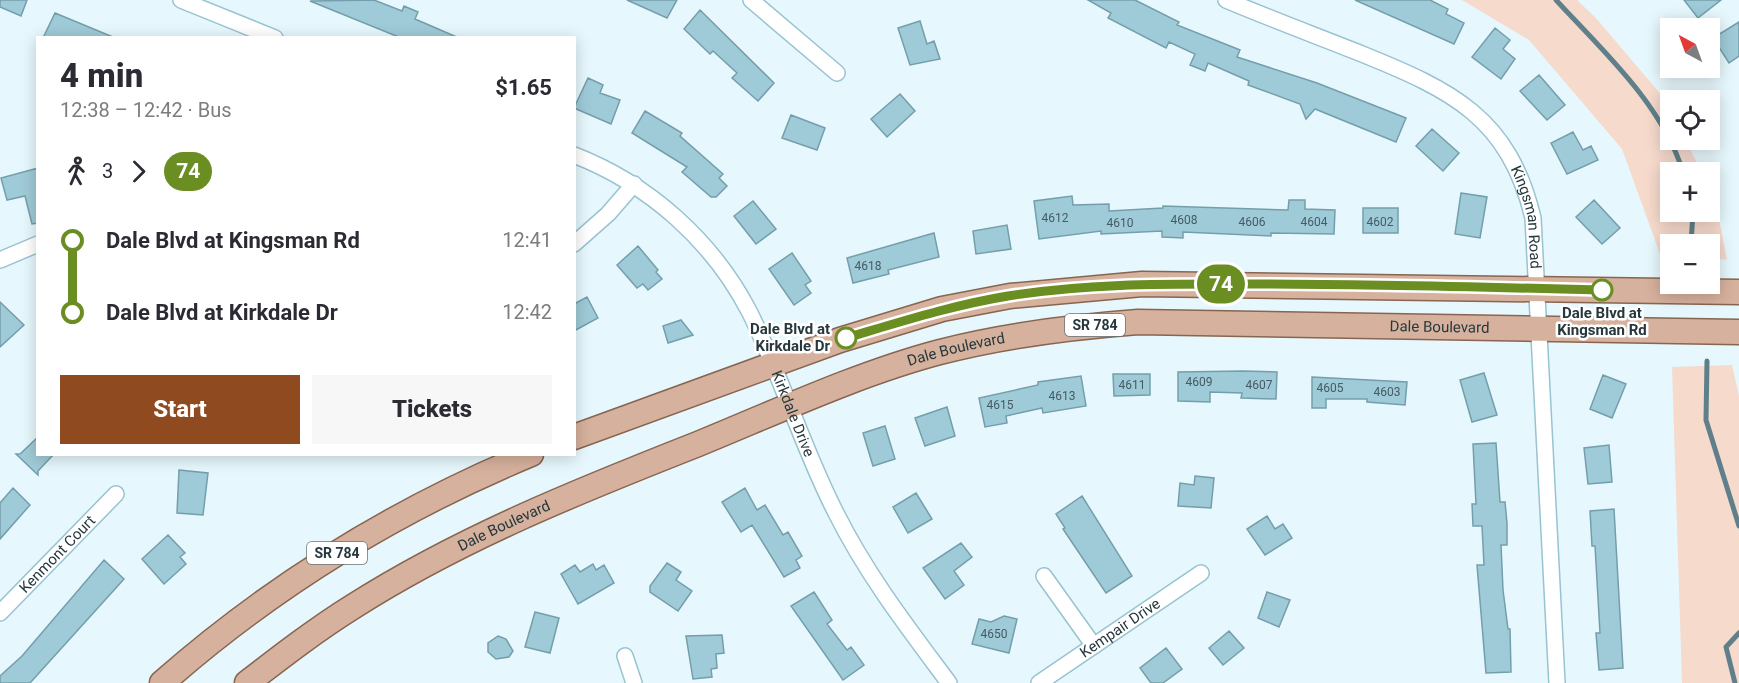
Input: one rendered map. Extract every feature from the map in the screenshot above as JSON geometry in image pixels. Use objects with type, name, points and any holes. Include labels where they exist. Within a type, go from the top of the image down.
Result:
[{"type":"main road","points":[[576,435],[771,363],[942,309],[1010,296],[1080,287],[1154,284],[1739,292]]},
{"type":"main road","name":"Dale Boulevard","points":[[247,683],[347,611],[438,558],[506,525],[633,470],[790,407],[938,352],[991,340],[1080,326],[1138,322],[1739,332]]},
{"type":"main road","name":"SR 784","points":[[162,683],[254,609],[327,559],[434,499],[527,456]]},
{"type":"street","points":[[181,0],[270,36]]},
{"type":"street","points":[[751,0],[837,73]]},
{"type":"street","name":"Kingsman Road","points":[[1226,0],[1426,80],[1456,98],[1479,118],[1499,140],[1517,168],[1527,192],[1533,218],[1557,683]]},
{"type":"street","name":"Kirkdale Drive","points":[[576,156],[634,184],[687,228],[714,259],[750,313],[835,511],[860,558],[889,603],[949,683]]},
{"type":"street","points":[[576,242],[608,214],[634,184]]},
{"type":"street","points":[[0,260],[36,245]]},
{"type":"street","name":"Kenmont Court","points":[[0,613],[116,494]]},
{"type":"street","name":"Kempair Drive","points":[[1039,683],[1201,573]]},
{"type":"street","points":[[1044,576],[1094,646]]},
{"type":"street","points":[[625,656],[633,683]]},
{"type":"shaded area","points":[[1462,0],[1577,0],[1596,18],[1660,93],[1660,150],[1690,150],[1697,162],[1660,162],[1660,222],[1720,222],[1727,260],[1720,259],[1720,234],[1660,234],[1660,254],[1622,149],[1529,40]]},
{"type":"shaded area","points":[[1732,365],[1739,396],[1739,683],[1682,683],[1672,367]]},
{"type":"building","points":[[0,0],[27,0],[21,16],[0,7]]},
{"type":"building","points":[[374,0],[402,11],[404,6],[418,12],[415,19],[454,36],[396,36],[310,1]]},
{"type":"building","points":[[627,0],[677,0],[667,18]]},
{"type":"building","points":[[1088,0],[1135,0],[1179,22],[1177,25],[1240,50],[1237,57],[1317,83],[1406,118],[1396,142],[1315,109],[1306,119],[1300,104],[1248,85],[1249,81],[1208,63],[1205,71],[1190,65],[1195,54],[1169,42],[1166,48],[1108,18],[1111,13]]},
{"type":"building","points":[[1355,0],[1430,0],[1448,9],[1446,14],[1464,23],[1454,44]]},
{"type":"building","points":[[1684,0],[1721,0],[1698,18]]},
{"type":"building","points":[[700,10],[774,83],[758,101],[732,78],[737,73],[713,51],[710,54],[684,29]]},
{"type":"building","points":[[55,13],[111,36],[44,36]]},
{"type":"building","points":[[920,21],[927,44],[934,41],[940,59],[910,65],[898,28]]},
{"type":"building","points":[[1739,22],[1739,56],[1729,63],[1720,49],[1720,34]]},
{"type":"building","points":[[1495,28],[1510,40],[1503,49],[1515,59],[1501,79],[1472,57]]},
{"type":"building","points":[[1539,75],[1565,105],[1547,120],[1520,91]]},
{"type":"building","points":[[588,78],[603,85],[600,93],[620,100],[611,124],[576,109],[576,104]]},
{"type":"building","points":[[900,94],[915,111],[887,137],[871,119]]},
{"type":"building","points":[[645,111],[682,133],[680,136],[723,174],[719,178],[727,186],[716,197],[711,197],[682,172],[687,167],[632,133]]},
{"type":"building","points":[[791,115],[825,128],[817,150],[782,138]]},
{"type":"building","points":[[1432,129],[1459,153],[1443,171],[1416,146]]},
{"type":"building","points":[[1573,132],[1583,150],[1591,146],[1598,160],[1567,174],[1551,143]]},
{"type":"building","points":[[36,169],[36,223],[32,224],[25,196],[7,200],[1,178]]},
{"type":"building","points":[[1461,193],[1487,197],[1480,238],[1455,234]]},
{"type":"building","points":[[1072,196],[1073,205],[1109,204],[1109,211],[1163,208],[1163,206],[1288,210],[1289,200],[1305,200],[1305,209],[1335,210],[1334,234],[1271,233],[1271,236],[1183,232],[1183,238],[1162,237],[1162,231],[1101,234],[1101,231],[1039,239],[1034,201]]},
{"type":"building","points":[[1594,200],[1620,228],[1602,244],[1576,217]]},
{"type":"building","points":[[753,201],[776,229],[756,244],[734,216]]},
{"type":"building","points":[[1363,208],[1398,208],[1398,233],[1363,233]]},
{"type":"building","points":[[1007,225],[1011,249],[976,254],[973,231]]},
{"type":"building","points":[[934,233],[939,257],[888,270],[889,274],[853,283],[847,258]]},
{"type":"building","points":[[638,246],[658,270],[656,272],[662,279],[648,290],[643,284],[637,288],[617,265]]},
{"type":"building","points":[[792,253],[811,281],[805,285],[811,293],[794,305],[769,269]]},
{"type":"building","points":[[587,297],[598,318],[576,330],[576,303]]},
{"type":"building","points":[[0,302],[24,325],[0,347]]},
{"type":"building","points":[[681,320],[693,335],[668,343],[663,326]]},
{"type":"building","points":[[1178,372],[1277,372],[1276,399],[1241,398],[1242,393],[1210,392],[1210,402],[1178,401]]},
{"type":"building","points":[[1484,373],[1497,415],[1472,422],[1460,380]]},
{"type":"building","points":[[1113,374],[1150,374],[1150,395],[1114,396]]},
{"type":"building","points":[[1603,375],[1626,384],[1612,418],[1590,409]]},
{"type":"building","points":[[1081,376],[1086,406],[1043,413],[1042,408],[1006,416],[1007,423],[985,427],[979,398],[1038,385],[1038,382]]},
{"type":"building","points":[[1312,377],[1407,382],[1405,405],[1367,402],[1367,399],[1326,399],[1326,408],[1312,408]]},
{"type":"building","points":[[947,407],[955,436],[925,446],[915,418]]},
{"type":"building","points":[[885,426],[895,459],[873,466],[863,433]]},
{"type":"building","points":[[36,439],[36,456],[52,456],[38,471],[38,475],[16,454],[20,454]]},
{"type":"building","points":[[1496,443],[1500,502],[1505,502],[1507,523],[1507,545],[1501,545],[1503,590],[1508,629],[1510,629],[1511,672],[1486,673],[1477,565],[1484,565],[1482,526],[1473,526],[1472,504],[1476,504],[1473,444]]},
{"type":"building","points":[[1609,445],[1612,482],[1588,484],[1584,448]]},
{"type":"building","points":[[179,470],[208,473],[203,515],[177,513]]},
{"type":"building","points":[[1195,476],[1214,478],[1211,508],[1178,506],[1180,483],[1194,485]]},
{"type":"building","points":[[13,488],[30,505],[0,539],[0,503]]},
{"type":"building","points":[[745,488],[757,510],[765,505],[783,535],[788,532],[802,556],[796,560],[800,568],[784,577],[752,525],[741,532],[722,502]]},
{"type":"building","points":[[916,493],[932,519],[908,533],[893,507]]},
{"type":"building","points":[[1082,496],[1132,576],[1106,593],[1063,529],[1065,528],[1056,514]]},
{"type":"building","points":[[1614,509],[1623,668],[1599,670],[1596,633],[1600,633],[1595,546],[1592,546],[1590,511]]},
{"type":"building","points":[[1267,516],[1275,529],[1283,524],[1292,538],[1265,555],[1247,529]]},
{"type":"building","points":[[168,535],[185,553],[180,557],[186,564],[164,584],[142,559]]},
{"type":"building","points":[[961,543],[972,557],[954,571],[964,585],[945,599],[923,568]]},
{"type":"building","points":[[104,560],[124,579],[30,683],[0,683],[0,676],[22,656]]},
{"type":"building","points":[[667,563],[681,572],[676,580],[692,591],[678,611],[650,592],[650,586]]},
{"type":"building","points":[[593,564],[596,570],[604,565],[614,583],[578,604],[561,574],[575,565],[580,572]]},
{"type":"building","points":[[814,592],[832,620],[827,624],[847,650],[851,647],[864,665],[843,680],[791,606]]},
{"type":"building","points":[[1267,592],[1290,600],[1279,627],[1258,618]]},
{"type":"building","points":[[535,612],[559,618],[550,653],[525,647]]},
{"type":"building","points":[[1004,616],[1017,619],[1009,653],[972,644],[979,619],[991,622]]},
{"type":"building","points":[[1229,631],[1244,648],[1223,665],[1209,648]]},
{"type":"building","points":[[722,635],[724,653],[716,654],[717,668],[711,669],[712,677],[693,679],[686,636]]},
{"type":"building","points":[[498,636],[506,639],[513,651],[509,657],[496,659],[488,652],[488,643]]},
{"type":"building","points":[[1166,648],[1182,669],[1163,683],[1151,683],[1140,668]]},
{"type":"waterway","points":[[1556,0],[1611,59],[1646,101],[1661,124],[1679,162]]},
{"type":"waterway","points":[[1692,222],[1692,234]]},
{"type":"waterway","points":[[1707,361],[1706,420],[1739,526]]},
{"type":"waterway","points":[[1735,683],[1726,647],[1739,633]]},
{"type":"bus line","name":"74","points":[[846,338],[942,309],[1010,296],[1080,287],[1142,284],[1259,284],[1602,290]]},
{"type":"place","name":"Dale Blvd at Kingsman Rd","points":[[1602,290]]},
{"type":"place","name":"Dale Blvd at Kirkdale Dr","points":[[846,338]]}]
